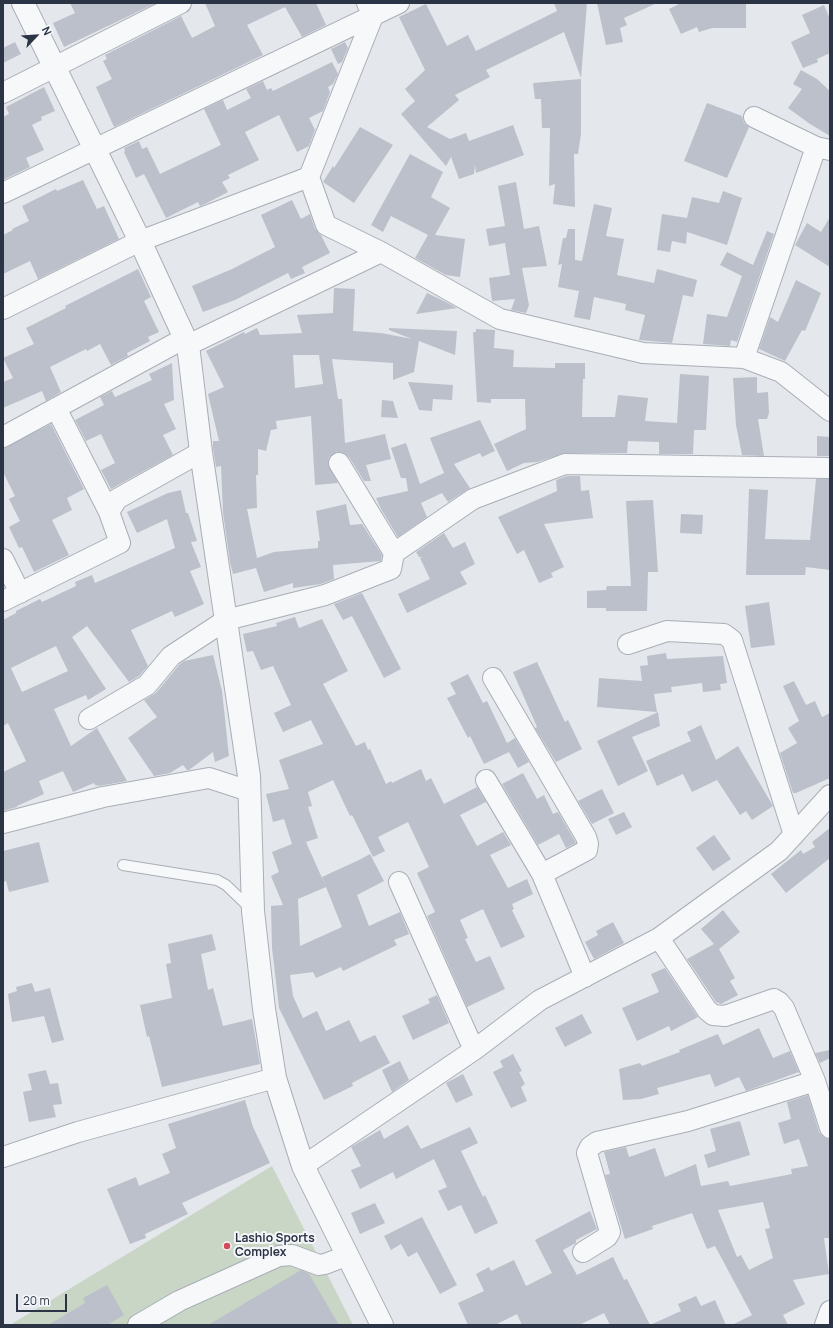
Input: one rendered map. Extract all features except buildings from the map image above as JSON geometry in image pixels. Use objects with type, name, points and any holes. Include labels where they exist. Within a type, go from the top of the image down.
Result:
[{"type":"street","points":[[24,3],[140,241],[186,342],[249,776],[253,911],[264,1009],[275,1078],[303,1166],[346,1256],[382,1325]]},
{"type":"street","points":[[3,93],[181,3]]},
{"type":"street","points":[[3,193],[370,9],[398,3]]},
{"type":"street","points":[[370,9],[309,177],[326,225],[381,252],[500,319],[643,353],[744,358],[781,372],[830,411]]},
{"type":"street","points":[[744,358],[823,148],[754,117]]},
{"type":"street","points":[[3,309],[140,241],[309,177]]},
{"type":"street","points":[[3,437],[56,408],[186,342],[381,252]]},
{"type":"street","points":[[3,559],[12,597],[120,543],[109,512],[56,408]]},
{"type":"street","points":[[109,512],[116,499],[201,452]]},
{"type":"street","points":[[89,719],[147,685],[171,656],[226,620],[325,595],[391,569],[394,553],[339,463]]},
{"type":"street","points":[[394,553],[473,499],[565,464],[830,468]]},
{"type":"street","points":[[628,644],[667,631],[724,634],[732,640],[794,835]]},
{"type":"street","points":[[493,678],[586,837],[588,844],[587,850],[542,874]]},
{"type":"street","points":[[3,823],[104,797],[209,778],[249,791]]},
{"type":"street","points":[[486,780],[542,874],[585,977]]},
{"type":"street","points":[[303,1166],[474,1050],[540,1000],[659,938],[779,851],[830,795]]},
{"type":"street","points":[[400,882],[474,1050]]},
{"type":"street","points":[[659,938],[707,1010],[713,1015],[724,1016],[774,999],[779,1002],[784,1008],[815,1082],[830,1128]]},
{"type":"street","points":[[3,1157],[78,1132],[275,1078]]},
{"type":"street","points":[[583,1252],[607,1237],[610,1232],[587,1153],[590,1147],[597,1142],[688,1121],[815,1082]]},
{"type":"street","points":[[138,1325],[179,1301],[279,1256],[292,1255],[318,1265],[346,1256]]},
{"type":"street","points":[[825,1325],[830,1311]]},
{"type":"lane","points":[[123,865],[216,880],[226,885],[253,911]]},
{"type":"green space","name":"Lashio Sports Complex","points":[[272,1166],[353,1325],[10,1325]]},
{"type":"place","name":"Lashio Sports Complex","points":[[227,1246]]}]
